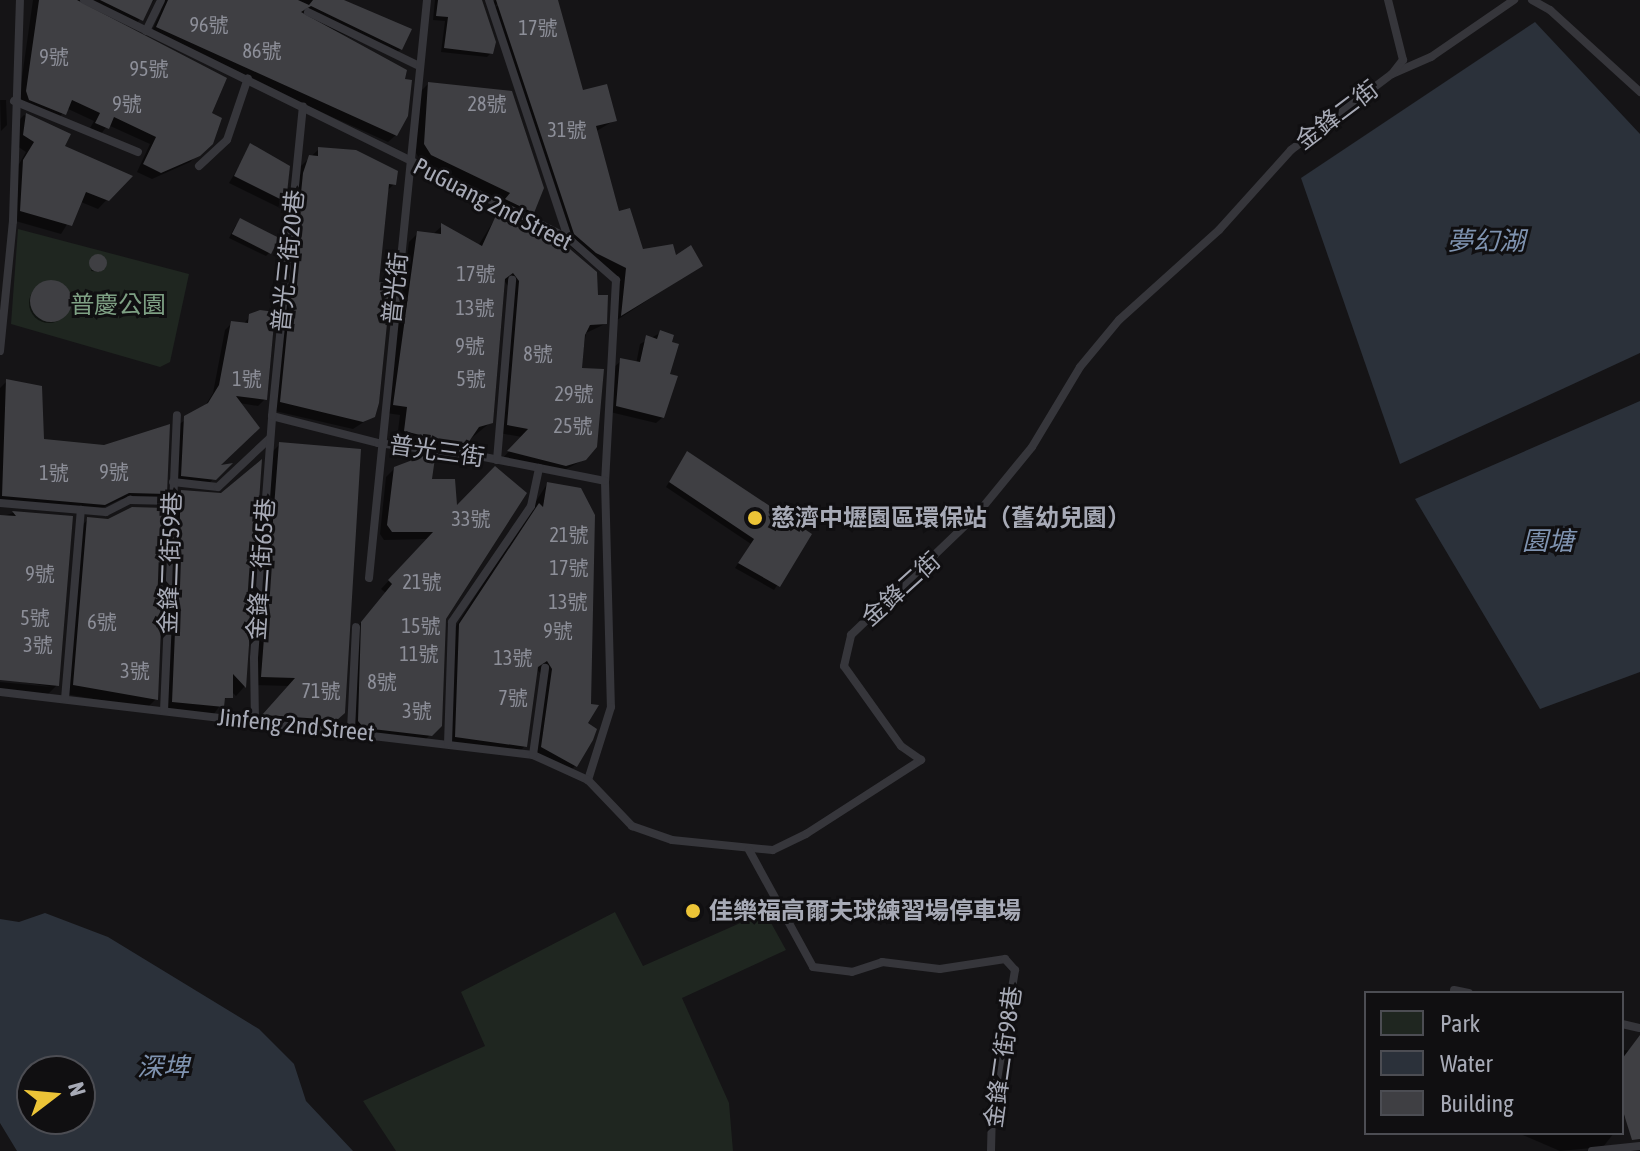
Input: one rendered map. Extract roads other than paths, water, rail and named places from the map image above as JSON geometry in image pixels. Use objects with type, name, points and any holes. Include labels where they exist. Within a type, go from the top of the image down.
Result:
[{"type":"lane","points":[[0,351],[13,221],[14,101],[20,0]]},
{"type":"lane","name":"PuGuang 2nd Street","points":[[84,0],[568,238],[616,280],[605,481],[611,707],[588,780]]},
{"type":"lane","points":[[146,31],[161,0]]},
{"type":"lane","name":"普光街","points":[[369,578],[378,443],[417,65],[427,0]]},
{"type":"lane","points":[[489,0],[568,238]]},
{"type":"lane","name":"金鋒二街","points":[[588,780],[632,826],[672,840],[773,850],[806,834],[921,760],[901,746],[844,666],[851,635],[943,552],[978,513],[1032,447],[1080,367],[1119,320],[1219,230],[1291,150],[1392,74],[1403,60],[1388,0]]},
{"type":"lane","points":[[1392,74],[1431,57],[1514,0]]},
{"type":"lane","points":[[1532,0],[1640,92]]},
{"type":"lane","points":[[308,12],[417,65]]},
{"type":"lane","points":[[199,166],[227,140],[248,78]]},
{"type":"lane","points":[[14,101],[138,152]]},
{"type":"lane","name":"普光三街20巷","points":[[272,416],[303,107]]},
{"type":"lane","points":[[497,460],[512,280]]},
{"type":"lane","name":"金鋒二街59巷","points":[[164,711],[177,415]]},
{"type":"lane","name":"金鋒二街65巷","points":[[255,722],[254,658],[272,416]]},
{"type":"lane","name":"普光三街","points":[[272,416],[378,443],[497,460],[605,481]]},
{"type":"lane","points":[[173,482],[218,487],[270,438]]},
{"type":"lane","points":[[448,744],[452,622],[531,506],[539,468]]},
{"type":"lane","points":[[0,503],[106,512],[130,500],[173,501]]},
{"type":"lane","points":[[65,699],[81,510]]},
{"type":"lane","points":[[351,730],[356,627]]},
{"type":"lane","points":[[533,755],[545,668]]},
{"type":"lane","name":"Jinfeng 2nd Street","points":[[0,692],[351,730],[533,755],[588,780]]},
{"type":"lane","name":"金鋒二街98巷","points":[[749,850],[813,967],[852,972],[882,962],[940,969],[1005,959],[1015,970],[992,1110],[991,1151]]},
{"type":"lane","points":[[1454,990],[1459,991]]},
{"type":"lane","points":[[1592,1151],[1640,1146]]},
{"type":"water","name":"夢幻湖","points":[[1535,22],[1640,134],[1640,353],[1400,464],[1301,178]]},
{"type":"water","name":"園塘","points":[[1640,401],[1640,672],[1540,709],[1415,499]]},
{"type":"water","name":"深埤","points":[[45,913],[108,937],[259,1029],[294,1064],[306,1101],[353,1151],[17,1151],[0,1123],[0,919],[19,922]]},
{"type":"place","name":"慈濟中壢園區環保站（舊幼兒園）","points":[[755,518]]},
{"type":"place","name":"佳樂福高爾夫球練習場停車場","points":[[693,911]]},
{"type":"park label","name":"普慶公園","points":[[118,305]]}]
